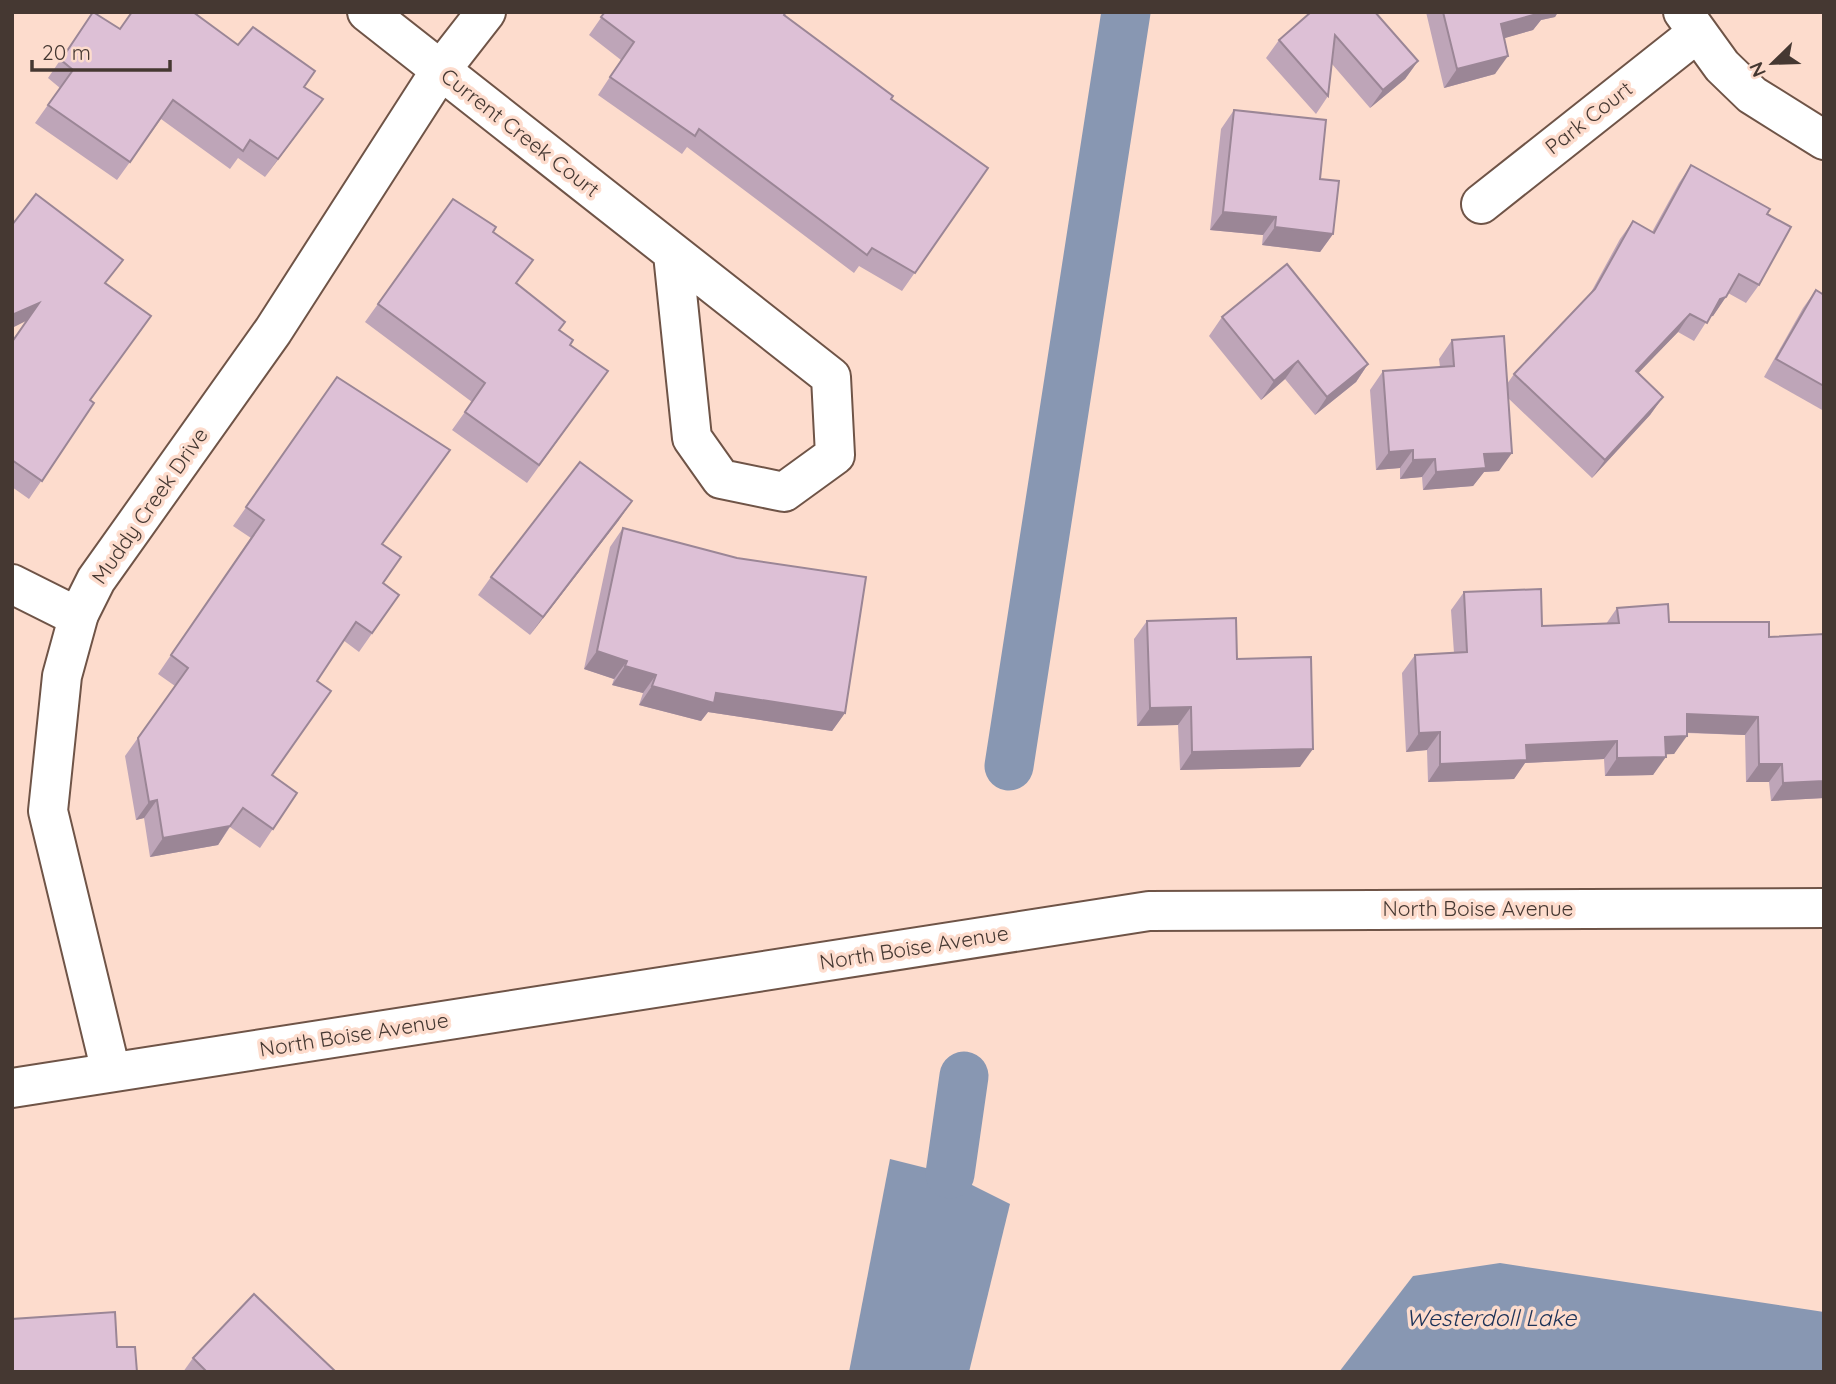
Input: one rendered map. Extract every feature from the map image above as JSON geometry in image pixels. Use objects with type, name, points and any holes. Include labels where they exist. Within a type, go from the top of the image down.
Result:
[{"type":"street","name":"Current Creek Court","points":[[367,12],[831,377],[835,455],[784,492],[721,479],[692,438],[673,254]]},
{"type":"street","name":"Muddy Creek Drive","points":[[111,1072],[48,811],[62,676],[79,614],[96,580],[273,331],[440,71],[486,12]]},
{"type":"street","points":[[1690,22],[1722,66],[1752,95],[1824,140]]},
{"type":"street","name":"Park Court","points":[[1481,204],[1690,22]]},
{"type":"street","points":[[12,584],[64,610],[79,614]]},
{"type":"street","name":"North Boise Avenue","points":[[12,1088],[1149,911],[1824,908]]},
{"type":"water","points":[[890,1159],[950,1174],[1010,1204],[969,1372],[849,1372]]},
{"type":"water","name":"Westerdoll Lake","points":[[1500,1263],[1824,1312],[1824,1372],[1339,1372],[1413,1276]]},
{"type":"building","points":[[93,12],[120,29],[132,12],[193,12],[238,45],[253,27],[315,71],[304,87],[323,99],[278,159],[250,140],[243,151],[173,100],[130,162],[48,105],[73,70],[61,60]]},
{"type":"building","points":[[605,12],[786,12],[784,15],[893,96],[891,99],[988,168],[915,273],[872,248],[867,255],[699,129],[695,136],[610,77],[634,42],[601,17]]},
{"type":"building","points":[[1311,12],[1375,12],[1418,61],[1383,90],[1335,35],[1328,96],[1279,40]]},
{"type":"building","points":[[1443,12],[1544,12],[1501,24],[1508,56],[1457,69]]},
{"type":"building","points":[[1234,110],[1326,120],[1320,179],[1339,181],[1333,234],[1275,227],[1276,217],[1223,212]]},
{"type":"building","points":[[1691,165],[1770,209],[1767,214],[1791,227],[1759,285],[1739,274],[1726,297],[1720,299],[1707,323],[1690,314],[1636,371],[1663,397],[1605,460],[1514,374],[1595,289],[1633,221],[1654,233]]},
{"type":"building","points":[[36,194],[123,260],[105,283],[151,316],[90,400],[94,403],[42,481],[12,460],[12,342],[39,303],[12,315],[12,225]]},
{"type":"building","points":[[453,199],[496,227],[493,232],[533,260],[516,283],[565,322],[559,330],[573,340],[570,345],[608,371],[539,465],[465,412],[485,383],[378,304]]},
{"type":"building","points":[[1287,264],[1368,364],[1327,397],[1298,361],[1274,381],[1222,317]]},
{"type":"building","points":[[1816,290],[1824,295],[1824,386],[1776,359]]},
{"type":"building","points":[[1504,336],[1512,453],[1484,454],[1486,468],[1436,472],[1435,459],[1413,460],[1413,450],[1389,452],[1383,371],[1454,366],[1452,340]]},
{"type":"building","points":[[337,377],[450,450],[382,544],[401,557],[383,583],[399,595],[372,633],[356,622],[317,681],[331,691],[272,775],[297,793],[273,829],[243,808],[230,826],[163,838],[157,800],[149,802],[138,738],[188,668],[171,655],[264,520],[246,507]]},
{"type":"building","points":[[580,462],[632,501],[543,617],[491,577]]},
{"type":"building","points":[[623,528],[737,558],[866,577],[845,713],[716,693],[714,703],[652,686],[656,675],[625,666],[627,661],[597,651]]},
{"type":"building","points":[[1541,589],[1542,626],[1619,623],[1617,608],[1668,604],[1669,622],[1769,622],[1769,637],[1824,634],[1824,781],[1783,783],[1782,764],[1759,764],[1758,717],[1687,714],[1687,736],[1665,737],[1666,757],[1617,758],[1617,741],[1526,745],[1527,760],[1440,764],[1440,732],[1419,733],[1415,655],[1467,652],[1464,592]]},
{"type":"building","points":[[1236,618],[1237,659],[1311,657],[1313,749],[1192,752],[1191,707],[1150,708],[1147,621]]},
{"type":"building","points":[[254,1294],[336,1372],[207,1372],[193,1358]]},
{"type":"building","points":[[115,1312],[117,1347],[135,1347],[137,1372],[12,1372],[12,1319]]},
{"type":"waterway","points":[[1009,766],[1126,12]]},
{"type":"waterway","points":[[950,1174],[964,1076]]}]
